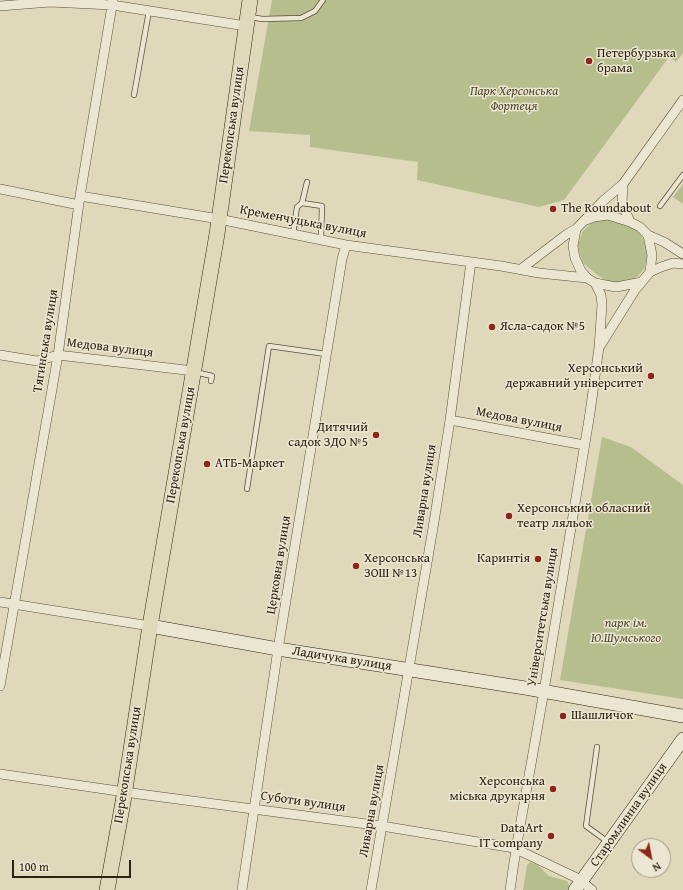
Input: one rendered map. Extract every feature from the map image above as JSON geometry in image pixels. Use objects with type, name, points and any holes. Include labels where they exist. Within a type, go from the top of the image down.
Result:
[{"type":"main road","name":"Перекопська вулиця","points":[[107,890],[219,219],[250,0]]},
{"type":"street","points":[[0,6],[50,2],[112,2],[149,11],[247,21]]},
{"type":"street","name":"Тягинська вулиця","points":[[0,686],[58,355],[79,200],[112,2]]},
{"type":"street","points":[[521,270],[567,234],[576,229],[603,201],[623,184],[681,107]]},
{"type":"street","points":[[623,184],[622,203],[630,222]]},
{"type":"street","name":"Кременчуцька вулиця","points":[[0,190],[219,219],[321,240],[539,273],[587,278]]},
{"type":"street","points":[[584,221],[594,217],[608,215],[630,222],[640,227],[648,235],[664,242],[683,254]]},
{"type":"street","points":[[576,229],[573,246],[575,258],[581,271],[587,278],[596,283],[616,287],[642,282],[650,272],[661,267],[673,263],[683,264]]},
{"type":"street","points":[[648,235],[652,255],[650,272]]},
{"type":"street","name":"Церковна вулиця","points":[[242,890],[278,649],[326,354],[346,244]]},
{"type":"street","name":"Ливарна вулиця","points":[[371,890],[450,420],[471,262]]},
{"type":"street","name":"Університетська вулиця","points":[[599,347],[635,290],[642,282]]},
{"type":"street","name":"Університетська вулиця","points":[[510,890],[544,691],[599,347],[602,305],[601,295],[596,283]]},
{"type":"street","name":"Медова вулиця","points":[[0,355],[37,361],[58,355],[194,371]]},
{"type":"street","name":"Медова вулиця","points":[[450,420],[584,445]]},
{"type":"street","name":"Ладичука вулиця","points":[[0,602],[150,626],[278,649],[544,691],[683,716]]},
{"type":"street","name":"Старомлинна вулиця","points":[[578,886],[683,739]]},
{"type":"street","name":"Суботи вулиця","points":[[0,774],[382,826],[516,849],[577,878],[578,886],[592,890]]},
{"type":"lane","points":[[247,21],[301,18],[315,11],[324,0]]},
{"type":"lane","points":[[134,96],[149,11]]},
{"type":"lane","points":[[660,206],[683,175]]},
{"type":"lane","points":[[293,234],[297,207],[302,203],[307,182]]},
{"type":"lane","points":[[302,203],[322,206],[321,240]]},
{"type":"lane","points":[[247,489],[269,346],[326,354]]},
{"type":"lane","points":[[194,371],[212,376],[211,381]]},
{"type":"lane","points":[[598,747],[586,826],[609,843]]},
{"type":"green space","name":"Парк Херсонська Фортеця","points":[[272,0],[683,0],[683,53],[676,62],[669,57],[564,200],[539,207],[417,180],[418,162],[310,147],[310,135],[249,131]]},
{"type":"green space","points":[[683,184],[683,204],[673,197]]},
{"type":"green space","points":[[604,217],[630,225],[641,235],[647,247],[647,259],[644,269],[637,277],[626,282],[619,283],[607,281],[596,274],[583,263],[579,252],[578,245],[582,232],[590,224]]},
{"type":"green space","name":"парк ім. Ю.Шумського","points":[[602,437],[631,447],[683,485],[683,699],[560,680]]},
{"type":"green space","points":[[530,862],[538,865],[549,876],[567,881],[570,887],[568,890],[523,890],[527,865]]},
{"type":"place","name":"Петербурзька брама","points":[[589,61]]},
{"type":"place","name":"The Roundabout","points":[[553,209]]},
{"type":"place","name":"Ясла-садок №5","points":[[492,327]]},
{"type":"place","name":"Херсонський державний університет","points":[[651,376]]},
{"type":"place","name":"Дитячий садок ЗДО №5","points":[[376,435]]},
{"type":"place","name":"АТБ-Маркет","points":[[207,464]]},
{"type":"place","name":"Херсонський обласний театр ляльок","points":[[509,516]]},
{"type":"place","name":"Каринтія","points":[[538,559]]},
{"type":"place","name":"Херсонська ЗОШ №13","points":[[356,566]]},
{"type":"place","name":"Шашличок","points":[[563,716]]},
{"type":"place","name":"Херсонська міська друкарня","points":[[553,789]]},
{"type":"place","name":"DataArt IT company","points":[[551,836]]}]
